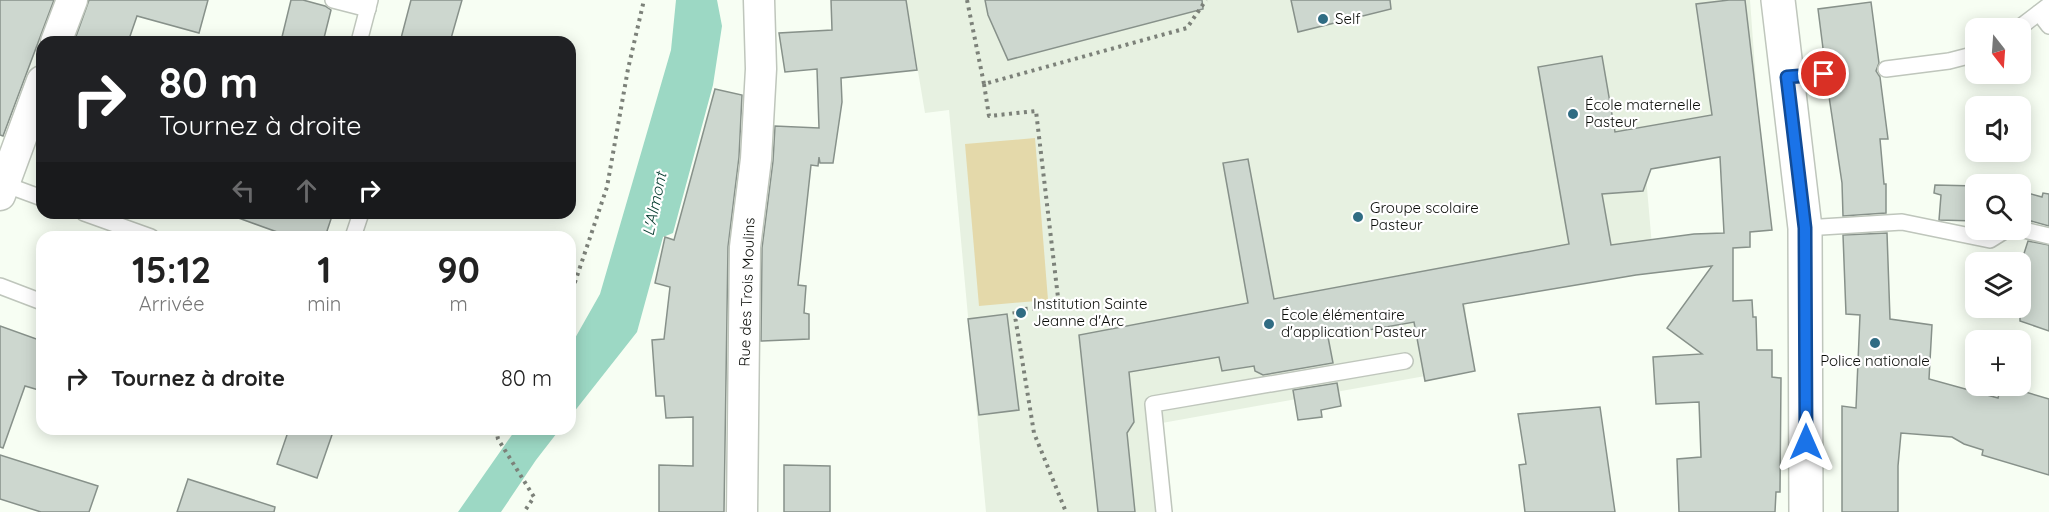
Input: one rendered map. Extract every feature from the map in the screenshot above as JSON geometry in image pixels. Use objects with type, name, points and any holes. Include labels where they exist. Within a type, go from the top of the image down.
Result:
[{"type":"main road","points":[[1778,0],[1805,228],[1806,512]]},
{"type":"street","points":[[58,36],[72,0]]},
{"type":"street","name":"Rue des Trois Moulins","points":[[742,512],[745,247],[756,159],[761,69],[759,0]]},
{"type":"street","points":[[2,190],[36,99]]},
{"type":"lane","points":[[333,0],[369,5],[361,36]]},
{"type":"lane","points":[[2031,19],[2044,9],[2049,26]]},
{"type":"lane","points":[[1886,69],[1965,57]]},
{"type":"lane","points":[[1787,77],[1824,74]]},
{"type":"lane","points":[[2,190],[36,197]]},
{"type":"lane","points":[[101,219],[134,231]]},
{"type":"lane","points":[[1805,228],[1902,222],[1965,235]]},
{"type":"lane","points":[[2031,232],[2049,236]]},
{"type":"lane","points":[[0,286],[36,300]]},
{"type":"lane","points":[[1164,512],[1153,404],[1406,361]]},
{"type":"path","points":[[576,279],[607,187],[628,69],[644,0]]},
{"type":"path","points":[[967,0],[989,116],[1036,111],[1059,306],[1014,310],[1034,433],[1066,512]]},
{"type":"path","points":[[984,84],[1187,28],[1206,0]]},
{"type":"path","points":[[497,435],[534,497],[524,512]]},
{"type":"shaded area","name":"Groupe scolaire Pasteur","points":[[906,0],[1750,0],[1759,123],[1645,165],[1654,269],[1465,301],[1470,368],[1162,423],[1172,512],[986,512],[949,110],[925,113]]},
{"type":"shaded area","points":[[1035,138],[1048,300],[979,306],[965,144]]},
{"type":"water","name":"L'Almont","points":[[676,0],[717,0],[722,26],[713,85],[673,233],[663,237],[637,332],[576,409],[576,336],[600,294],[671,50]]},
{"type":"water","points":[[512,435],[555,435],[501,512],[458,512]]},
{"type":"building","points":[[0,0],[54,0],[40,36],[36,36],[36,48],[3,136],[0,135]]},
{"type":"building","points":[[89,0],[208,0],[199,33],[137,16],[130,36],[76,36]]},
{"type":"building","points":[[291,0],[303,0],[331,10],[324,36],[282,36]]},
{"type":"building","points":[[411,0],[462,0],[452,36],[402,36]]},
{"type":"building","points":[[831,0],[906,0],[917,70],[841,78],[842,102],[833,163],[820,163],[819,157],[818,166],[811,165],[798,285],[806,286],[804,313],[809,314],[809,339],[761,341],[762,248],[775,126],[819,128],[817,69],[785,72],[779,33],[832,30]]},
{"type":"building","points":[[985,0],[1202,0],[1203,9],[1008,60],[988,15]]},
{"type":"building","name":"Self","points":[[1291,0],[1390,0],[1391,9],[1298,32]]},
{"type":"building","points":[[1745,0],[1772,230],[1750,232],[1750,247],[1733,248],[1733,301],[1752,300],[1753,317],[1756,317],[1757,350],[1772,350],[1772,377],[1781,378],[1780,492],[1776,492],[1775,512],[1679,512],[1677,459],[1701,457],[1699,402],[1656,404],[1653,357],[1702,354],[1667,328],[1712,266],[1636,275],[1463,304],[1475,371],[1425,381],[1414,322],[1328,337],[1333,363],[1263,375],[1255,371],[1254,366],[1222,371],[1219,357],[1129,372],[1134,422],[1127,433],[1135,512],[1098,512],[1079,335],[1248,303],[1223,163],[1248,159],[1274,299],[1569,244],[1538,67],[1602,56],[1615,132],[1712,115],[1696,4]],"holes":[[[1720,157],[1724,233],[1694,234],[1611,245],[1602,194],[1643,191],[1651,169]]]},
{"type":"building","points":[[1871,2],[1879,63],[1876,71],[1880,77],[1888,139],[1880,139],[1884,184],[1886,184],[1886,213],[1843,216],[1842,183],[1827,83],[1832,79],[1834,73],[1832,68],[1825,64],[1818,9]]},
{"type":"building","points":[[715,89],[742,95],[739,157],[728,247],[724,512],[659,512],[659,465],[693,466],[693,417],[666,418],[664,396],[656,396],[652,340],[664,339],[670,287],[655,283],[665,237],[674,240]]},
{"type":"building","points":[[1935,185],[1965,186],[1965,221],[1939,220],[1941,195],[1934,193]]},
{"type":"building","points":[[2043,193],[2049,194],[2049,226],[2031,221],[2031,194],[2042,197]]},
{"type":"building","points":[[241,219],[331,219],[327,231],[274,231]]},
{"type":"building","points":[[1887,233],[1890,319],[1932,325],[1929,379],[1965,389],[1965,396],[1998,398],[1998,396],[2031,396],[2031,394],[2049,399],[2049,475],[1982,455],[1983,450],[1964,444],[1952,437],[1901,433],[1898,512],[1842,512],[1842,406],[1856,408],[1860,315],[1846,314],[1843,235]]},
{"type":"building","points":[[2028,241],[2049,245],[2049,331],[2020,321],[2020,318],[2031,318],[2031,252],[2024,252]]},
{"type":"building","points":[[1007,314],[1019,410],[979,415],[968,319]]},
{"type":"building","points":[[0,326],[36,339],[36,389],[25,386],[3,448],[0,447]]},
{"type":"building","points":[[1337,383],[1341,406],[1321,410],[1322,417],[1298,420],[1293,390]]},
{"type":"building","points":[[1600,407],[1615,512],[1525,512],[1519,465],[1526,464],[1518,414]]},
{"type":"building","points":[[287,435],[332,435],[317,478],[277,464]]},
{"type":"building","points":[[0,455],[98,486],[89,512],[41,512],[0,499]]},
{"type":"building","points":[[784,465],[830,466],[830,512],[784,512]]},
{"type":"building","points":[[188,479],[275,507],[274,512],[177,512]]},
{"type":"place","name":"Self","points":[[1323,19]]},
{"type":"place","name":"École maternelle Pasteur","points":[[1573,114]]},
{"type":"place","name":"Groupe scolaire Pasteur","points":[[1358,217]]},
{"type":"place","name":"Institution Sainte Jeanne d'Arc","points":[[1021,313]]},
{"type":"place","name":"École élémentaire d'application Pasteur","points":[[1269,324]]},
{"type":"place","name":"Police nationale","points":[[1875,343]]},
{"type":"route","points":[[1806,442],[1805,228],[1787,77],[1824,74]]}]
